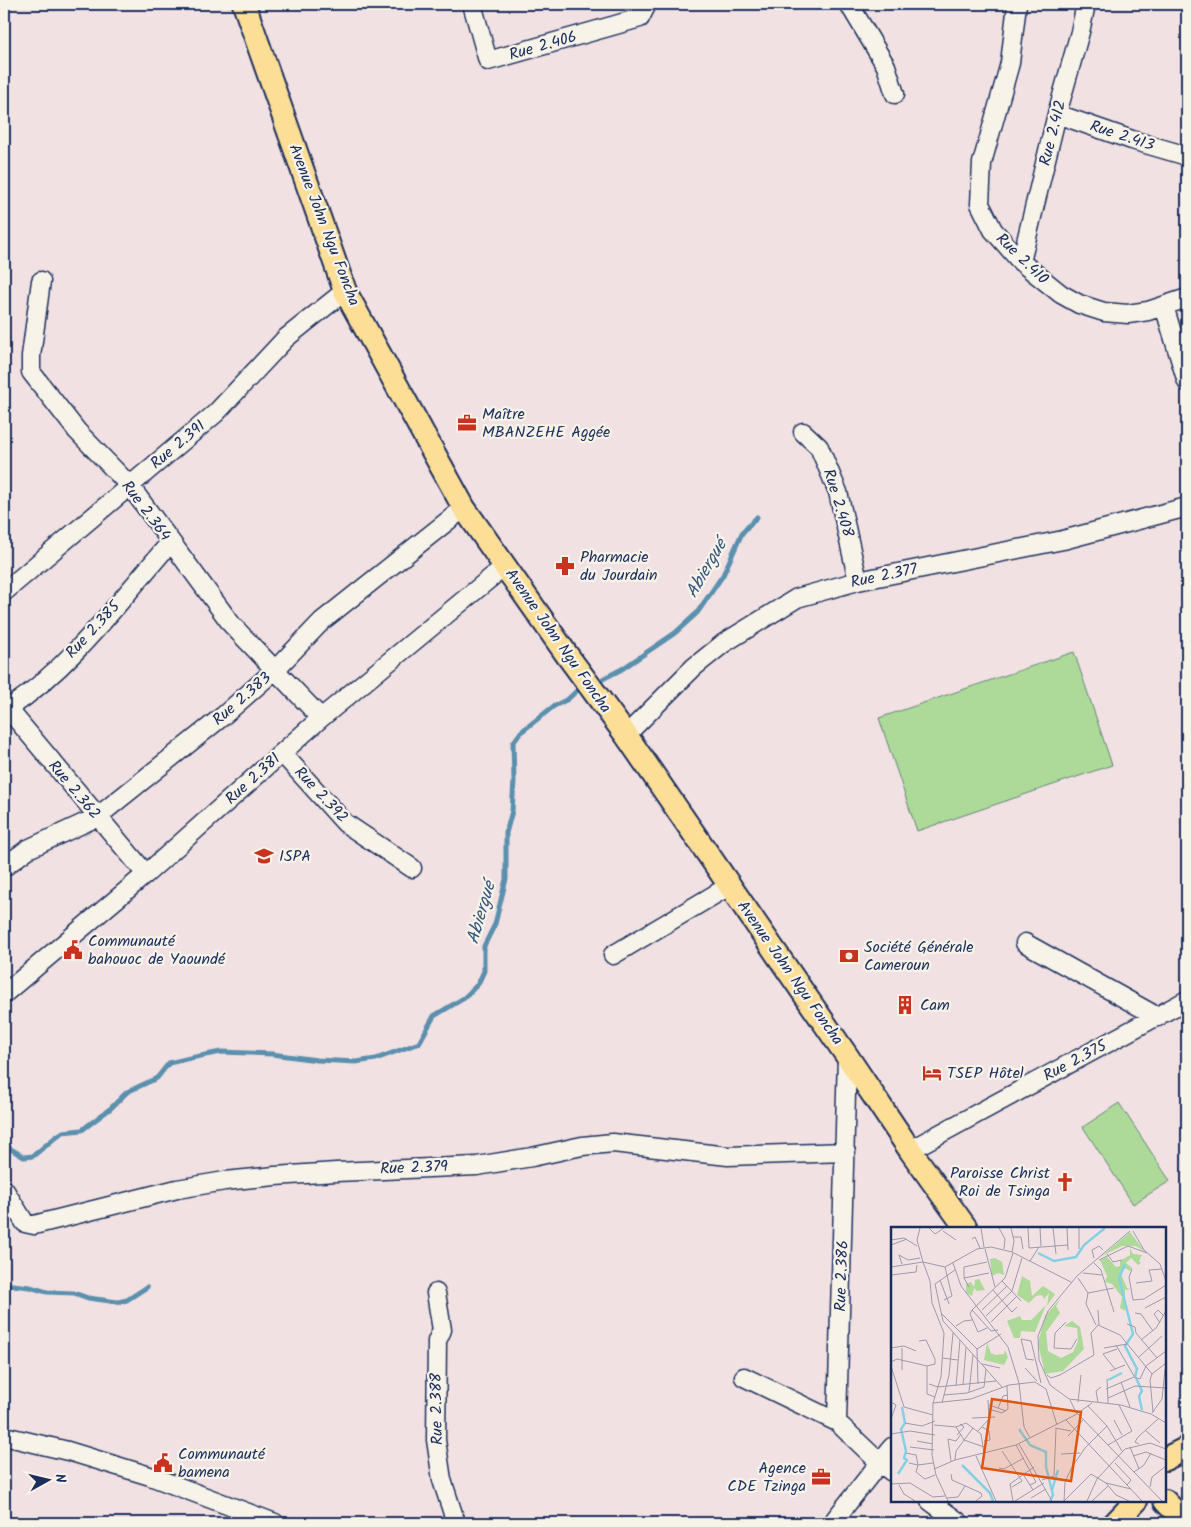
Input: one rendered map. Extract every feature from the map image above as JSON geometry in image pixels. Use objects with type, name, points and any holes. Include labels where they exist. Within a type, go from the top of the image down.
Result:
[{"type":"main road","name":"Avenue John Ngu Foncha","points":[[244,4],[345,291],[464,508],[567,656],[626,735],[848,1056],[910,1150],[965,1227]]},
{"type":"main road","points":[[1166,1458],[1187,1448]]},
{"type":"main road","points":[[1115,1523],[1135,1502]]},
{"type":"street","name":"Rue 2.406","points":[[472,4],[488,61],[640,18],[647,4]]},
{"type":"street","points":[[849,4],[886,66],[895,94]]},
{"type":"street","name":"Rue 2.410","points":[[1017,4],[1010,63],[982,163],[980,204],[993,230],[1021,262],[1061,294],[1079,304],[1104,312],[1128,314],[1148,311],[1187,298]]},
{"type":"street","name":"Rue 2.412","points":[[1021,262],[1086,4]]},
{"type":"street","name":"Rue 2.413","points":[[1058,114],[1132,140],[1187,156]]},
{"type":"street","name":"Rue 2.364","points":[[41,281],[30,356],[31,372],[77,431],[130,486],[232,625],[321,718]]},
{"type":"street","name":"Rue 2.391","points":[[4,592],[216,413],[286,338],[345,291]]},
{"type":"street","points":[[1164,306],[1187,382]]},
{"type":"street","name":"Rue 2.408","points":[[803,432],[819,447],[838,492],[858,581]]},
{"type":"street","name":"Rue 2.377","points":[[626,735],[694,666],[724,643],[797,598],[858,581],[1063,540],[1187,507]]},
{"type":"street","name":"Rue 2.383","points":[[4,867],[28,849],[97,817],[186,747],[274,670],[322,621],[464,508]]},
{"type":"street","name":"Rue 2.385","points":[[6,706],[25,697],[90,637],[170,543]]},
{"type":"street","name":"Rue 2.381","points":[[4,994],[146,874],[321,718],[505,566]]},
{"type":"street","name":"Rue 2.362","points":[[6,706],[146,874]]},
{"type":"street","name":"Rue 2.392","points":[[282,753],[345,822],[412,868]]},
{"type":"street","points":[[613,955],[729,886]]},
{"type":"street","points":[[1025,943],[1158,1017]]},
{"type":"street","name":"Rue 2.375","points":[[910,1150],[1187,1000]]},
{"type":"street","name":"Rue 2.386","points":[[836,1422],[846,1152],[845,1084],[848,1056]]},
{"type":"street","name":"Rue 2.379","points":[[4,1189],[25,1223],[34,1225],[177,1190],[225,1181],[336,1172],[477,1166],[582,1146],[613,1144],[728,1156],[846,1152]]},
{"type":"street","name":"Rue 2.388","points":[[436,1293],[442,1330],[437,1341],[436,1440],[442,1480],[456,1523]]},
{"type":"street","points":[[744,1377],[836,1422],[886,1468]]},
{"type":"street","points":[[4,1436],[68,1451],[150,1476],[275,1523]]},
{"type":"street","points":[[832,1523],[886,1468],[891,1450]]},
{"type":"street","points":[[931,1502],[960,1523]]},
{"type":"green space","points":[[1074,652],[1112,765],[917,831],[879,718]]},
{"type":"green space","points":[[1119,1103],[1170,1181],[1133,1204],[1083,1127]]},
{"type":"waterway","name":"Abiergué","points":[[595,683],[622,669],[675,633],[697,613],[723,575],[742,533],[757,517]]},
{"type":"waterway","name":"Abiergué","points":[[4,1145],[24,1157],[33,1156],[63,1132],[82,1130],[111,1108],[127,1092],[157,1078],[169,1063],[221,1052],[272,1054],[317,1060],[356,1062],[376,1059],[419,1043],[434,1016],[464,998],[478,984],[484,971],[484,946],[495,924],[506,879],[506,833],[512,811],[514,781],[513,743],[521,732],[554,706],[568,699],[583,685]]},
{"type":"waterway","points":[[4,1284],[30,1287],[47,1292],[74,1293],[88,1298],[118,1302],[127,1300],[147,1287]]},
{"type":"place","name":"Maître MBANZEHE Aggée","points":[[467,423]]},
{"type":"place","name":"Pharmacie du Jourdain","points":[[565,566]]},
{"type":"place","name":"ISPA","points":[[264,856]]},
{"type":"place","name":"Communauté bahouoc de Yaoundé","points":[[73,950]]},
{"type":"place","name":"Société Générale Cameroun","points":[[849,956]]},
{"type":"place","name":"Cam","points":[[905,1005]]},
{"type":"place","name":"TSEP Hôtel","points":[[932,1073]]},
{"type":"place","name":"Paroisse Christ Roi de Tsinga","points":[[1065,1182]]},
{"type":"place","name":"Communauté bamena","points":[[163,1463]]},
{"type":"place","name":"Agence CDE Tzinga","points":[[821,1477]]}]
